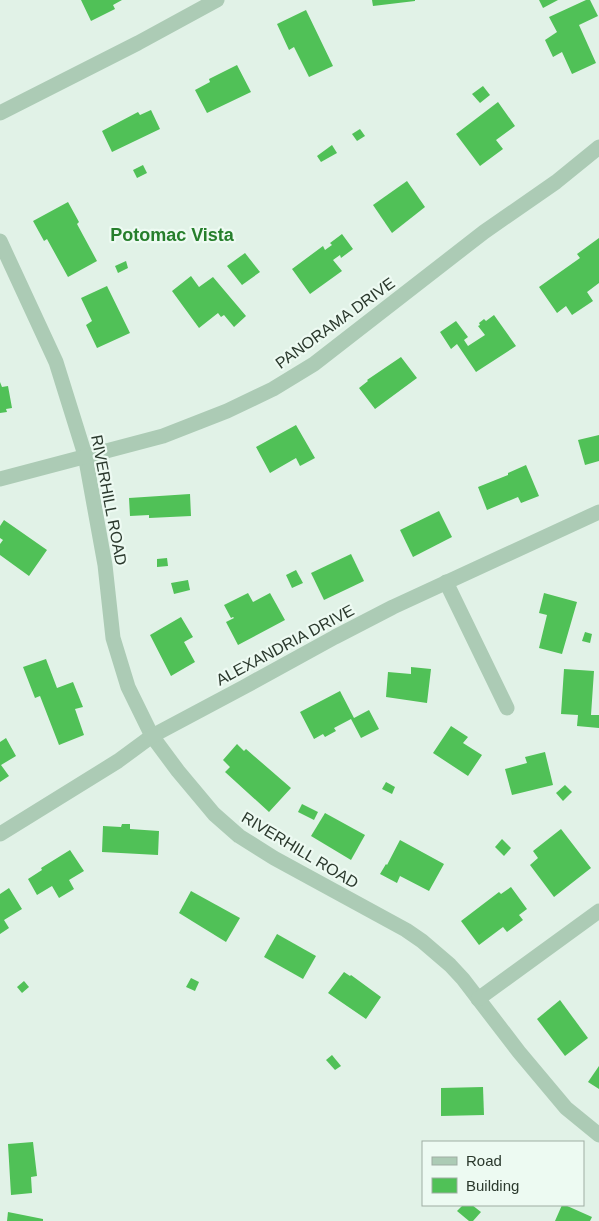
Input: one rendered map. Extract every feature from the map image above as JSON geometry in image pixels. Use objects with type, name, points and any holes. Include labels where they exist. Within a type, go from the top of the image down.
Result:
[{"type":"street","points":[[0,113],[138,43],[217,0]]},
{"type":"street","name":"PANORAMA DRIVE","points":[[0,479],[163,436],[188,427],[273,389],[314,364],[484,232],[556,182],[599,147]]},
{"type":"street","name":"RIVERHILL ROAD","points":[[0,241],[56,362],[85,456],[105,565],[113,638],[128,688],[152,736],[214,814],[229,828],[267,854],[422,941],[450,965],[566,1108],[599,1135]]},
{"type":"street","name":"ALEXANDRIA DRIVE","points":[[0,834],[118,761],[152,736],[244,688],[335,637],[446,582],[599,512]]},
{"type":"street","points":[[446,582],[507,708]]},
{"type":"street","points":[[478,999],[599,911]]},
{"type":"building","points":[[81,0],[122,0],[113,5],[115,9],[91,21]]},
{"type":"building","points":[[372,0],[415,0],[415,1],[373,6]]},
{"type":"building","points":[[539,0],[558,0],[543,8]]},
{"type":"building","points":[[586,0],[590,0],[598,16],[579,25],[596,63],[572,74],[562,52],[553,57],[545,40],[557,32],[549,17]]},
{"type":"building","points":[[306,10],[333,66],[309,77],[294,47],[289,50],[277,24]]},
{"type":"building","points":[[237,65],[251,92],[207,113],[195,90],[210,82],[209,79]]},
{"type":"building","points":[[483,86],[490,95],[480,103],[472,94]]},
{"type":"building","points":[[498,102],[515,126],[496,140],[503,149],[480,166],[456,134]]},
{"type":"building","points":[[151,110],[160,129],[112,152],[102,131],[138,112],[140,115]]},
{"type":"building","points":[[360,129],[365,136],[357,141],[352,134]]},
{"type":"building","points":[[332,145],[337,153],[321,162],[317,156]]},
{"type":"building","points":[[143,165],[147,173],[137,178],[133,170]]},
{"type":"building","points":[[407,181],[425,207],[392,233],[373,205]]},
{"type":"building","points":[[68,202],[79,222],[77,224],[97,261],[68,277],[47,239],[44,241],[33,221]]},
{"type":"building","points":[[342,234],[353,249],[341,258],[340,255],[333,260],[342,271],[310,294],[292,269],[323,246],[325,250],[332,245],[330,243]]},
{"type":"building","points":[[599,238],[599,283],[587,292],[593,301],[572,315],[566,306],[557,313],[539,287],[580,258],[577,254]]},
{"type":"building","points":[[245,253],[260,272],[242,285],[227,266]]},
{"type":"building","points":[[126,261],[128,268],[118,273],[115,266]]},
{"type":"building","points":[[191,276],[199,287],[213,277],[246,316],[234,327],[224,315],[221,317],[218,313],[199,328],[172,291]]},
{"type":"building","points":[[107,286],[130,333],[97,348],[86,325],[92,321],[81,298]]},
{"type":"building","points":[[494,315],[516,346],[476,372],[457,344],[451,349],[440,332],[456,321],[468,337],[464,340],[468,346],[485,335],[478,326],[480,325],[479,323],[484,319],[486,321]]},
{"type":"building","points":[[401,357],[417,378],[375,409],[359,388],[367,380]]},
{"type":"building","points":[[0,382],[2,387],[8,386],[12,408],[6,409],[7,412],[0,413]]},
{"type":"building","points":[[296,425],[315,458],[300,466],[296,458],[270,473],[256,447]]},
{"type":"building","points":[[599,435],[599,461],[585,465],[578,440]]},
{"type":"building","points":[[526,465],[539,496],[521,503],[518,497],[487,510],[478,487],[508,475],[508,473]]},
{"type":"building","points":[[190,494],[191,516],[149,518],[149,515],[130,516],[129,498]]},
{"type":"building","points":[[439,511],[452,537],[413,557],[400,530]]},
{"type":"building","points":[[4,520],[47,550],[29,576],[0,555],[0,544],[3,540],[0,538],[0,526]]},
{"type":"building","points":[[351,554],[364,581],[324,600],[311,573]]},
{"type":"building","points":[[167,558],[168,566],[157,567],[157,559]]},
{"type":"building","points":[[296,570],[303,583],[292,588],[286,575]]},
{"type":"building","points":[[188,580],[190,590],[174,594],[171,583]]},
{"type":"building","points":[[248,593],[253,602],[270,593],[285,620],[238,645],[226,622],[234,618],[231,618],[224,605]]},
{"type":"building","points":[[544,593],[577,602],[562,654],[539,648],[547,615],[539,613]]},
{"type":"building","points":[[181,617],[193,637],[184,642],[195,662],[171,676],[150,635]]},
{"type":"building","points":[[585,632],[592,634],[590,643],[582,641]]},
{"type":"building","points":[[46,659],[57,688],[73,682],[83,707],[75,709],[84,735],[59,745],[40,696],[35,698],[23,667]]},
{"type":"building","points":[[411,667],[431,669],[427,703],[386,697],[388,672],[411,674]]},
{"type":"building","points":[[564,669],[594,671],[591,715],[599,715],[599,728],[577,726],[578,715],[561,714]]},
{"type":"building","points":[[340,691],[354,718],[369,710],[379,729],[361,738],[351,719],[334,728],[336,731],[325,737],[323,734],[314,739],[300,712]]},
{"type":"building","points":[[451,726],[468,737],[463,743],[482,755],[468,776],[433,753]]},
{"type":"building","points":[[6,738],[16,756],[1,765],[9,776],[0,782],[0,742]]},
{"type":"building","points":[[237,744],[244,751],[246,749],[291,788],[269,812],[225,772],[230,767],[223,760]]},
{"type":"building","points":[[545,752],[553,785],[512,795],[505,769],[527,763],[525,757]]},
{"type":"building","points":[[386,782],[395,787],[392,794],[382,789]]},
{"type":"building","points":[[565,785],[572,792],[563,801],[556,793]]},
{"type":"building","points":[[302,804],[318,812],[314,820],[298,812]]},
{"type":"building","points":[[325,813],[365,835],[351,860],[311,836]]},
{"type":"building","points":[[122,824],[130,824],[130,829],[159,831],[158,855],[102,852],[103,826],[121,827]]},
{"type":"building","points":[[561,829],[591,868],[554,897],[530,865],[538,858],[533,851]]},
{"type":"building","points":[[502,839],[511,848],[504,856],[495,847]]},
{"type":"building","points":[[400,840],[444,864],[429,891],[400,876],[397,883],[380,874]]},
{"type":"building","points":[[70,850],[84,871],[69,880],[74,889],[59,898],[52,886],[37,895],[28,879],[42,870],[41,868]]},
{"type":"building","points":[[511,887],[527,909],[519,915],[523,920],[507,932],[503,927],[479,945],[461,921],[499,892],[501,894]]},
{"type":"building","points":[[9,888],[22,909],[4,920],[9,928],[0,934],[0,894]]},
{"type":"building","points":[[191,891],[240,918],[226,942],[179,913]]},
{"type":"building","points":[[277,934],[316,956],[303,979],[264,957]]},
{"type":"building","points":[[344,972],[381,997],[366,1019],[328,993]]},
{"type":"building","points":[[191,978],[199,982],[195,991],[186,987]]},
{"type":"building","points":[[24,981],[29,987],[22,993],[17,987]]},
{"type":"building","points":[[560,1000],[588,1038],[565,1056],[537,1019]]},
{"type":"building","points":[[332,1055],[341,1066],[335,1070],[326,1060]]},
{"type":"building","points":[[599,1066],[599,1089],[588,1082]]},
{"type":"building","points":[[483,1087],[484,1115],[441,1116],[441,1088]]},
{"type":"building","points":[[33,1142],[37,1176],[31,1177],[32,1193],[11,1195],[8,1144]]},
{"type":"building","points":[[462,1206],[473,1206],[481,1212],[473,1221],[469,1221],[457,1211]]},
{"type":"building","points":[[562,1206],[567,1206],[592,1217],[590,1221],[555,1221]]},
{"type":"building","points":[[8,1212],[43,1219],[43,1221],[7,1221]]},
{"type":"district","name":"Potomac Vista","points":[[172,235]]}]
